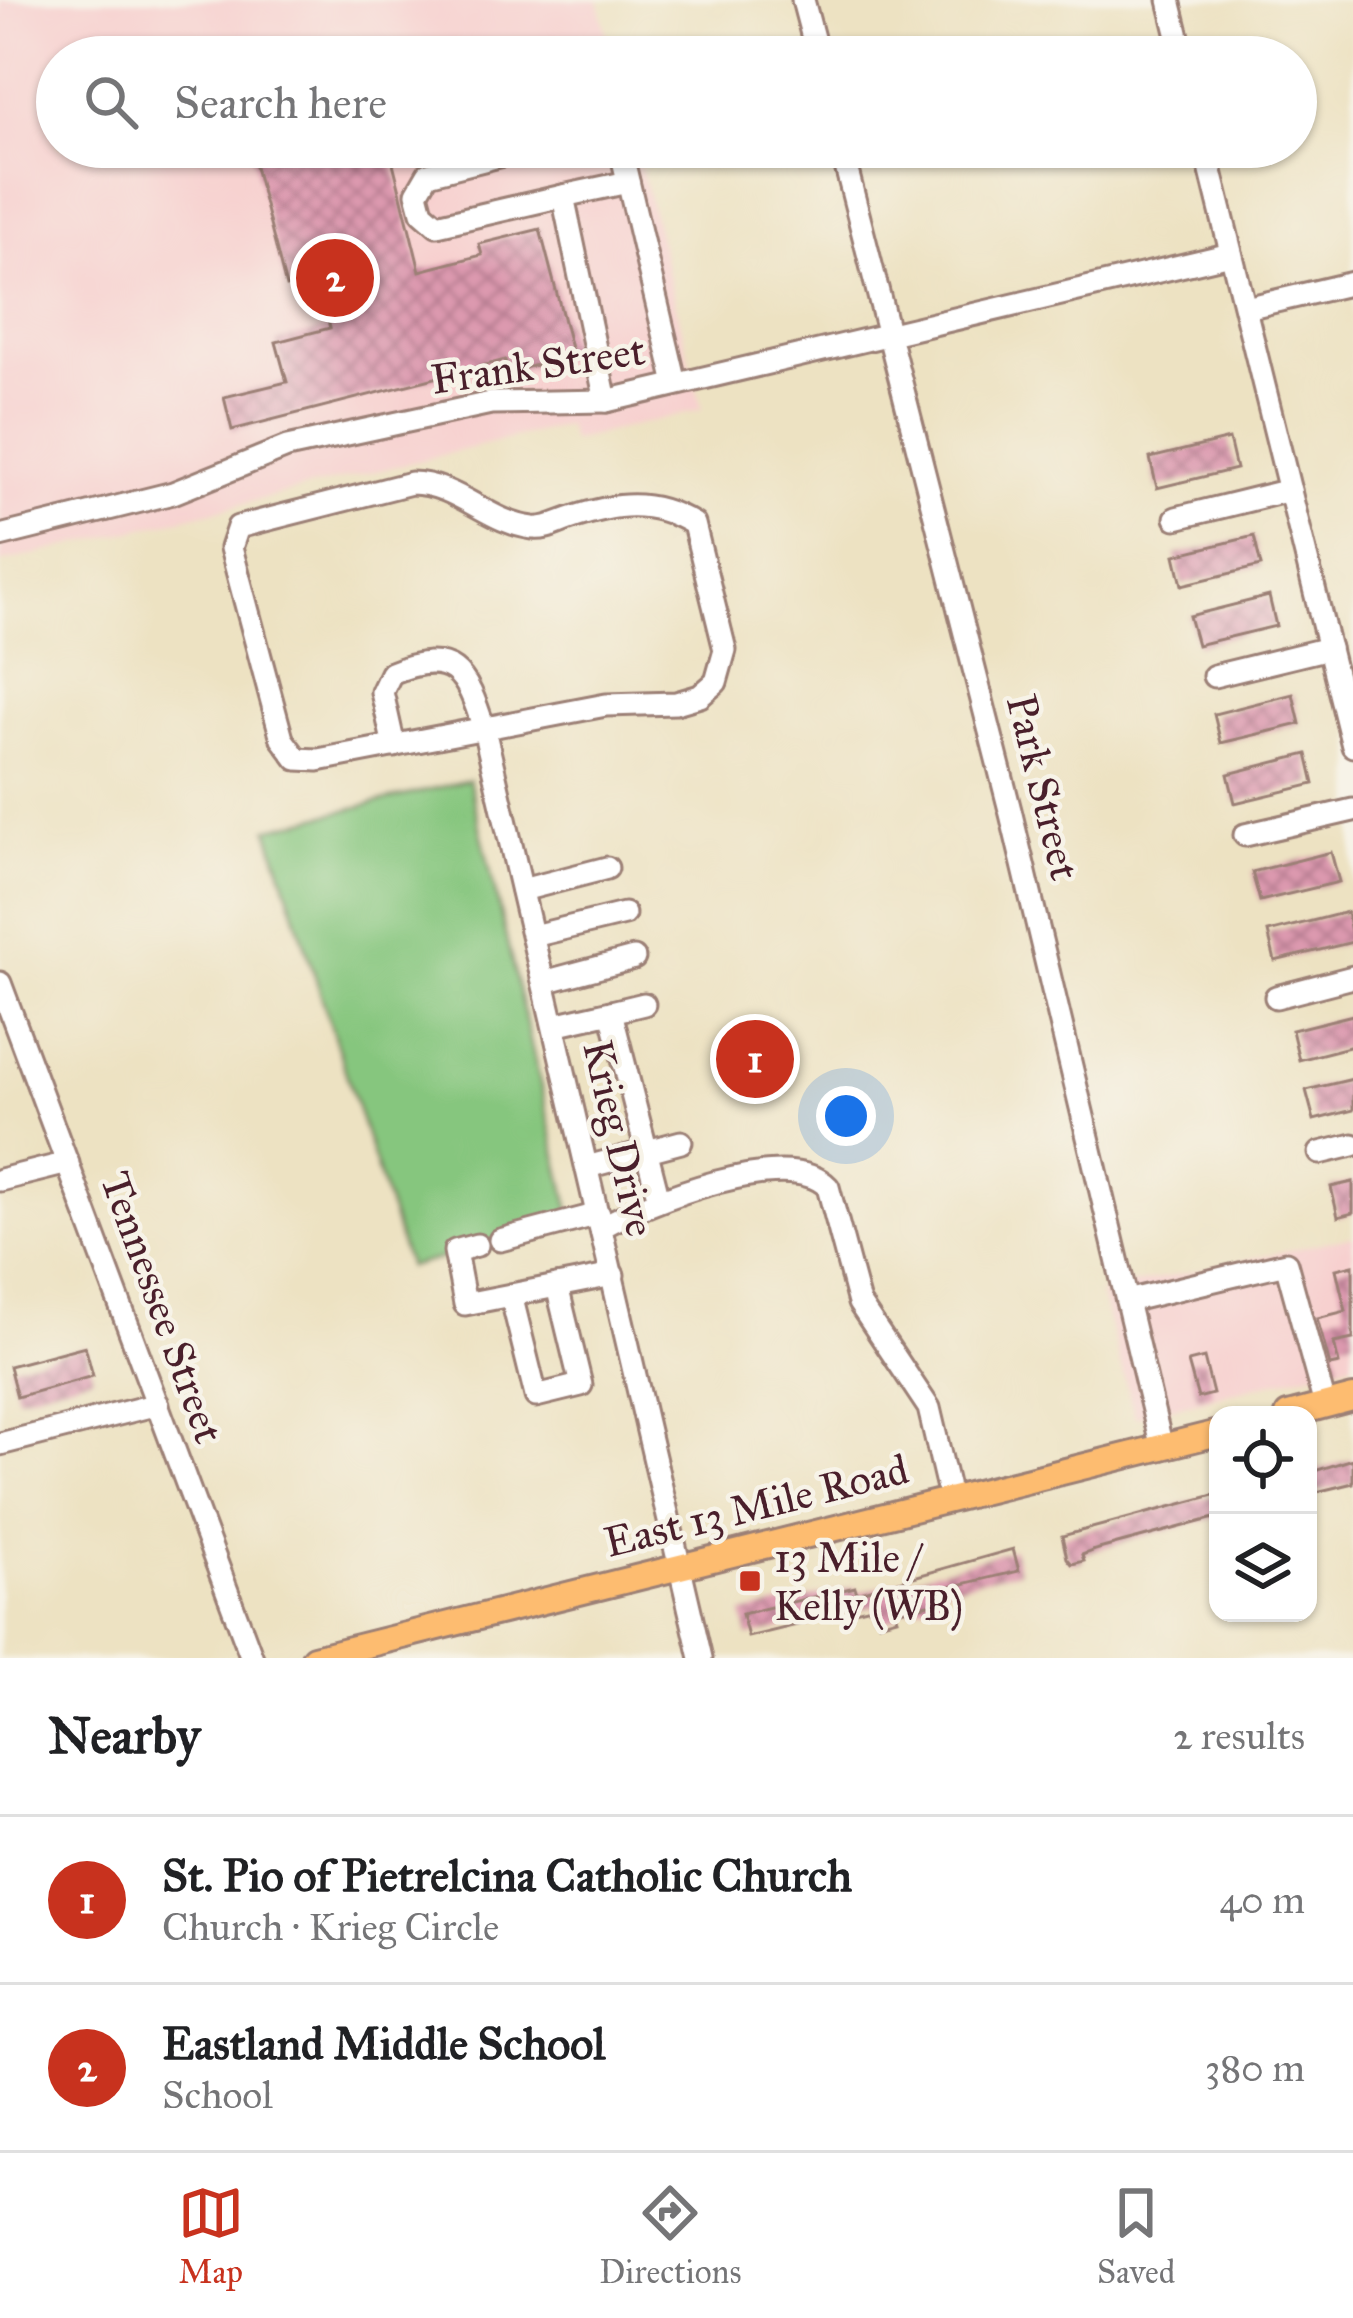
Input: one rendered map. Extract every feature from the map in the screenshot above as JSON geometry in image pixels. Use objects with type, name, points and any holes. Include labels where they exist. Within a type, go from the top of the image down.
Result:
[{"type":"main road","points":[[1317,1407],[1353,1398]]},
{"type":"main road","name":"East 13 Mile Road","points":[[314,1658],[1209,1435]]},
{"type":"street","points":[[803,0],[812,36]]},
{"type":"street","points":[[1168,0],[1177,36]]},
{"type":"street","points":[[452,168],[428,174],[417,193],[422,212],[437,225],[628,182]]},
{"type":"street","points":[[625,168],[676,384]]},
{"type":"street","name":"Park Street","points":[[847,168],[1162,1448]]},
{"type":"street","points":[[1210,168],[1329,648],[1348,702],[1353,746]]},
{"type":"street","points":[[562,196],[606,401]]},
{"type":"street","name":"Frank Street","points":[[0,536],[173,493],[287,446],[491,403],[606,401],[1232,254]]},
{"type":"street","points":[[1246,308],[1353,283]]},
{"type":"street","points":[[412,483],[434,483],[509,524],[540,530],[611,506],[646,503],[694,524],[725,650],[716,682],[700,695],[676,703],[605,704],[394,746],[317,760],[297,758],[282,739],[231,548],[238,527],[412,483]]},
{"type":"street","points":[[1176,518],[1290,490]]},
{"type":"street","points":[[1214,676],[1329,648]]},
{"type":"street","name":"Krieg Drive","points":[[394,746],[382,692],[391,673],[423,660],[443,661],[460,674],[484,730],[701,1658]]},
{"type":"street","points":[[1245,835],[1353,809]]},
{"type":"street","points":[[522,890],[607,868]]},
{"type":"street","points":[[533,936],[624,914]]},
{"type":"street","points":[[544,982],[634,958]]},
{"type":"street","points":[[1276,997],[1353,977]]},
{"type":"street","name":"Tennessee Street","points":[[0,983],[252,1658]]},
{"type":"street","points":[[554,1025],[644,1004]]},
{"type":"street","points":[[611,1012],[659,1200]]},
{"type":"street","points":[[587,1168],[681,1142]]},
{"type":"street","points":[[1320,1153],[1353,1145]]},
{"type":"street","points":[[0,1180],[68,1163]]},
{"type":"street","points":[[613,1275],[465,1304],[454,1251],[600,1221],[745,1177],[795,1173],[821,1180],[828,1187],[859,1303],[928,1408],[950,1497]]},
{"type":"street","points":[[1127,1301],[1286,1263],[1325,1405]]},
{"type":"street","points":[[511,1295],[536,1396],[581,1385],[557,1286]]},
{"type":"street","points":[[0,1444],[158,1404]]},
{"type":"shaded area","points":[[0,0],[598,0],[607,36],[36,36],[36,168],[641,168],[702,409],[571,441],[566,425],[0,563]]},
{"type":"shaded area","points":[[1353,1236],[1353,1362],[1135,1417],[1100,1292]]},
{"type":"green space","points":[[469,780],[573,1224],[408,1267],[268,829]]},
{"type":"building","points":[[255,168],[394,168],[420,271],[482,255],[479,244],[540,229],[573,356],[508,372],[505,360],[232,430],[224,397],[287,382],[276,342],[330,328],[317,279],[286,287]]},
{"type":"building","points":[[1229,439],[1236,469],[1157,488],[1150,458]]},
{"type":"building","points":[[1254,536],[1261,566],[1182,585],[1175,555]]},
{"type":"building","points":[[1269,596],[1276,626],[1197,645],[1189,616]]},
{"type":"building","points":[[1293,694],[1300,724],[1221,743],[1214,714]]},
{"type":"building","points":[[1307,754],[1314,784],[1235,803],[1228,774]]},
{"type":"building","points":[[1331,852],[1339,882],[1260,901],[1252,872]]},
{"type":"building","points":[[1347,912],[1353,942],[1275,961],[1268,932]]},
{"type":"building","points":[[1353,1015],[1353,1046],[1299,1060],[1292,1030]]},
{"type":"building","points":[[1353,1079],[1353,1110],[1314,1120],[1306,1090]]},
{"type":"building","points":[[1353,1182],[1353,1213],[1338,1217],[1331,1187]]},
{"type":"building","points":[[1353,1265],[1353,1339],[1334,1343],[1339,1364],[1330,1366],[1317,1318],[1346,1311],[1336,1269]]},
{"type":"building","points":[[85,1346],[93,1376],[17,1397],[9,1366]]},
{"type":"building","points":[[1204,1358],[1213,1394],[1198,1398],[1188,1362]]},
{"type":"building","points":[[1353,1459],[1353,1483],[1317,1492],[1317,1470]]},
{"type":"building","points":[[1209,1496],[1209,1519],[1095,1550],[1082,1555],[1084,1561],[1072,1564],[1062,1536]]},
{"type":"building","points":[[1013,1549],[1019,1571],[941,1589],[944,1601],[895,1611],[897,1618],[879,1623],[875,1606],[748,1637],[742,1614],[855,1587],[857,1593]]},
{"type":"place","name":"Eastland Middle School","points":[[335,278]]},
{"type":"place","name":"St. Pio of Pietrelcina Catholic Church","points":[[755,1059]]},
{"type":"place","name":"13 Mile / Kelly (WB)","points":[[750,1581]]}]
